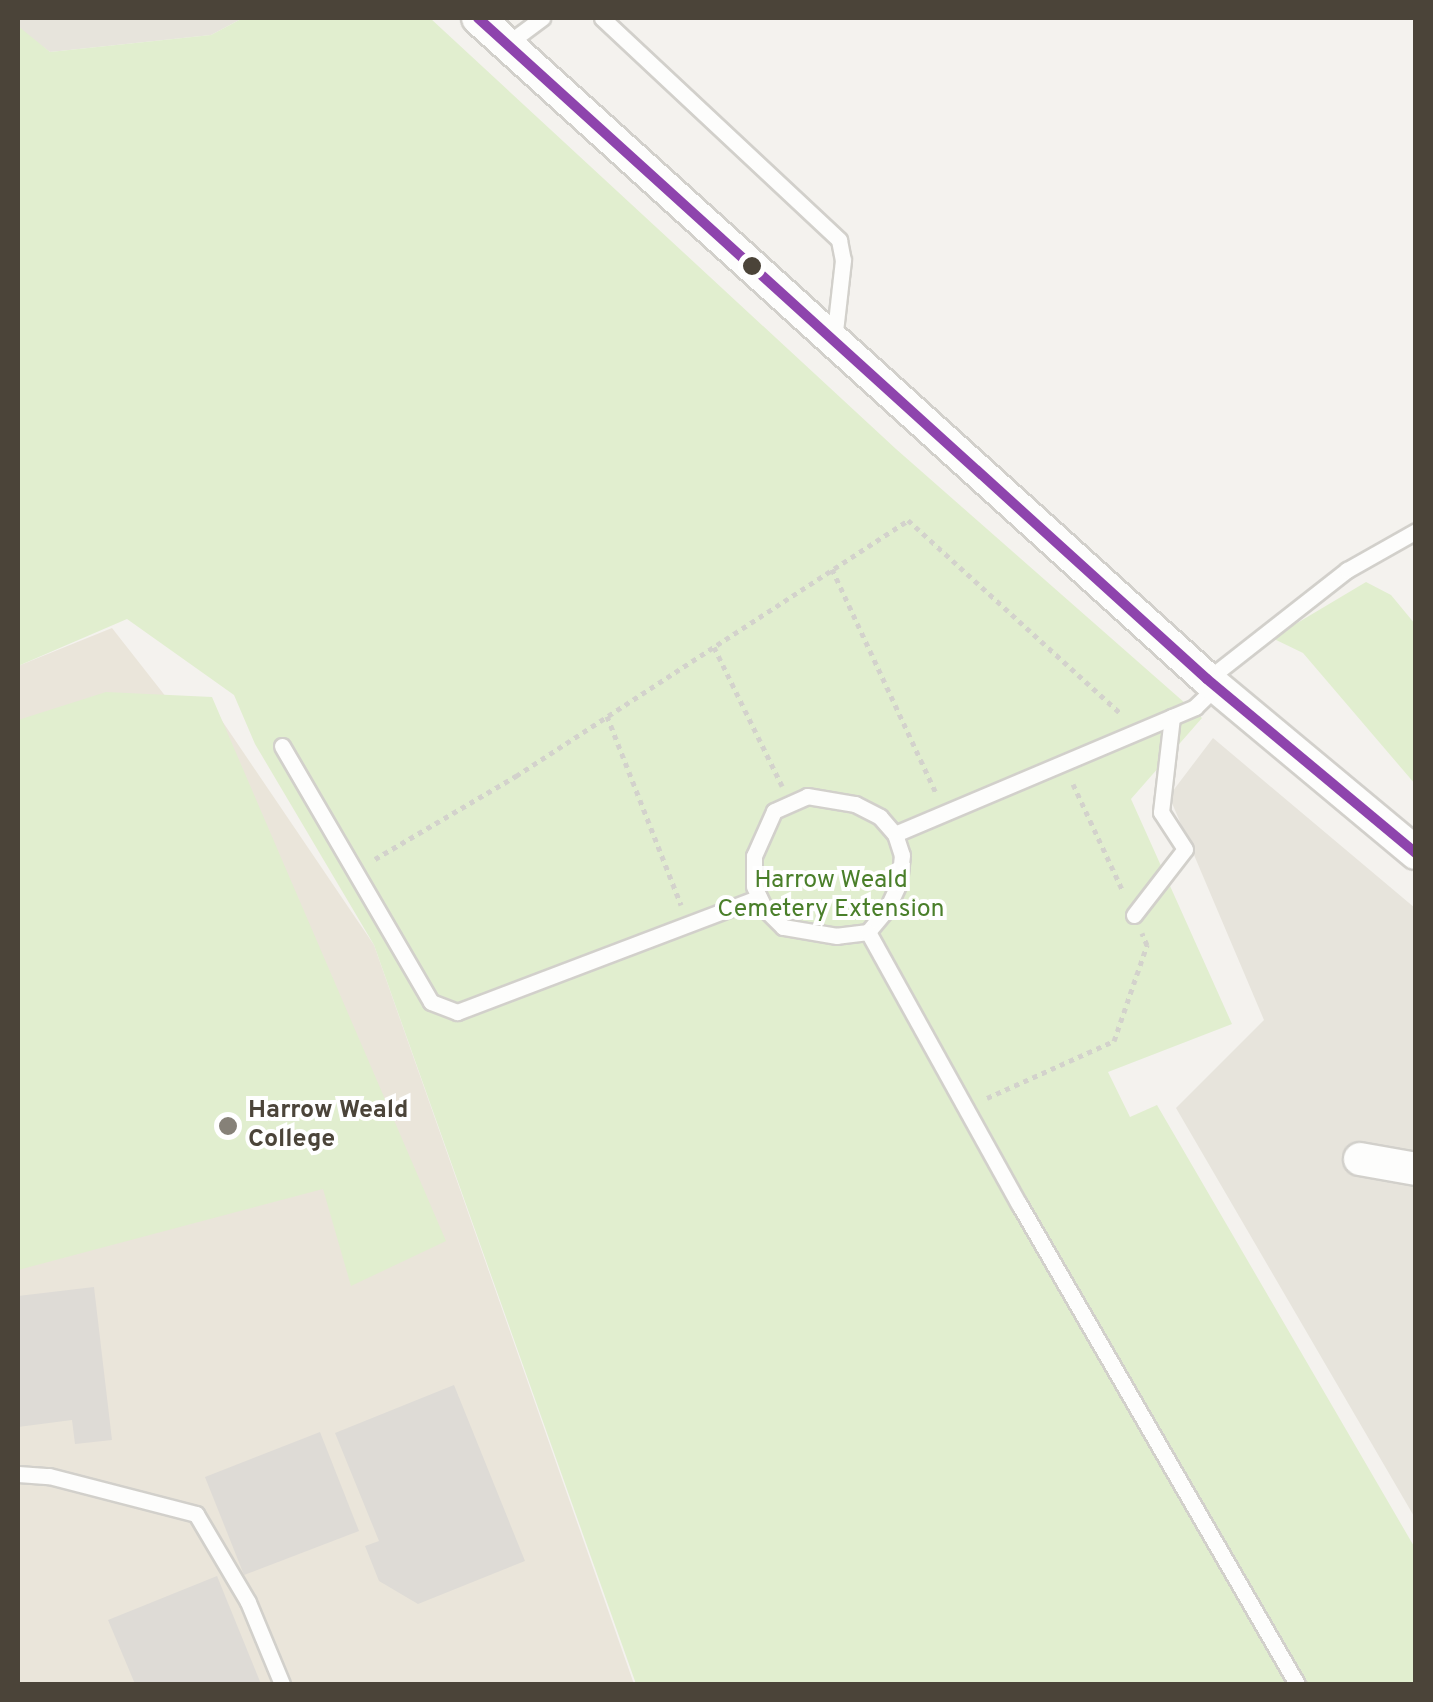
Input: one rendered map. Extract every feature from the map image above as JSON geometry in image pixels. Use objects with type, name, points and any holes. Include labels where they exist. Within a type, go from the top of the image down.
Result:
[{"type":"street","points":[[478,18],[1212,683],[1416,854]]},
{"type":"street","points":[[1360,1159],[1416,1168]]},
{"type":"lane","points":[[507,44],[542,18]]},
{"type":"lane","points":[[602,18],[839,240],[843,260],[834,340]]},
{"type":"lane","points":[[894,834],[1195,707],[1212,683],[1347,570],[1416,530]]},
{"type":"lane","points":[[1134,914],[1185,849],[1161,812],[1172,717]]},
{"type":"lane","points":[[282,746],[432,1002],[457,1012],[759,897]]},
{"type":"lane","points":[[826,796],[855,804],[880,817],[894,834],[902,856],[899,883],[887,910],[868,932],[836,936],[782,927],[759,897],[754,886],[754,856],[762,831],[774,810],[790,802],[826,796]]},
{"type":"lane","points":[[868,932],[1297,1684]]},
{"type":"lane","points":[[18,1474],[49,1476],[196,1514],[248,1602],[282,1684]]},
{"type":"path","points":[[355,871],[516,776],[908,520],[1139,730]]},
{"type":"path","points":[[832,569],[946,813]]},
{"type":"path","points":[[714,647],[790,802]]},
{"type":"path","points":[[607,716],[688,924]]},
{"type":"path","points":[[965,1108],[1114,1041],[1147,944],[1063,763]]},
{"type":"shaded area","points":[[18,18],[243,18],[211,35],[50,52],[20,30]]},
{"type":"shaded area","name":"Harrow Weald College","points":[[112,628],[170,702],[214,709],[374,945],[634,1684],[18,1684],[18,666]]},
{"type":"shaded area","points":[[1213,738],[1415,908],[1415,1518],[1176,1108],[1264,1020],[1169,796]]},
{"type":"green space","name":"Harrow Weald Cemetery Extension","points":[[243,18],[430,18],[896,449],[1202,718],[1131,799],[1232,1024],[1108,1072],[1130,1117],[1157,1105],[1415,1548],[1415,1684],[636,1684],[374,945],[255,744],[234,695],[127,619],[18,666],[18,26],[50,52],[211,35]]},
{"type":"green space","points":[[1366,582],[1391,595],[1415,624],[1415,784],[1303,653],[1272,638]]},
{"type":"green space","points":[[106,692],[212,697],[446,1241],[351,1286],[323,1189],[18,1270],[18,720]]},
{"type":"building","points":[[94,1287],[112,1440],[75,1444],[72,1420],[18,1427],[18,1296]]},
{"type":"building","points":[[454,1385],[525,1561],[418,1604],[379,1581],[365,1546],[379,1541],[335,1433]]},
{"type":"building","points":[[320,1432],[359,1531],[244,1575],[205,1477]]},
{"type":"building","points":[[217,1576],[261,1684],[135,1684],[108,1620]]},
{"type":"transit line","points":[[478,18],[1207,679],[1416,853]]},
{"type":"place","name":"Harrow Weald College","points":[[228,1126]]}]
